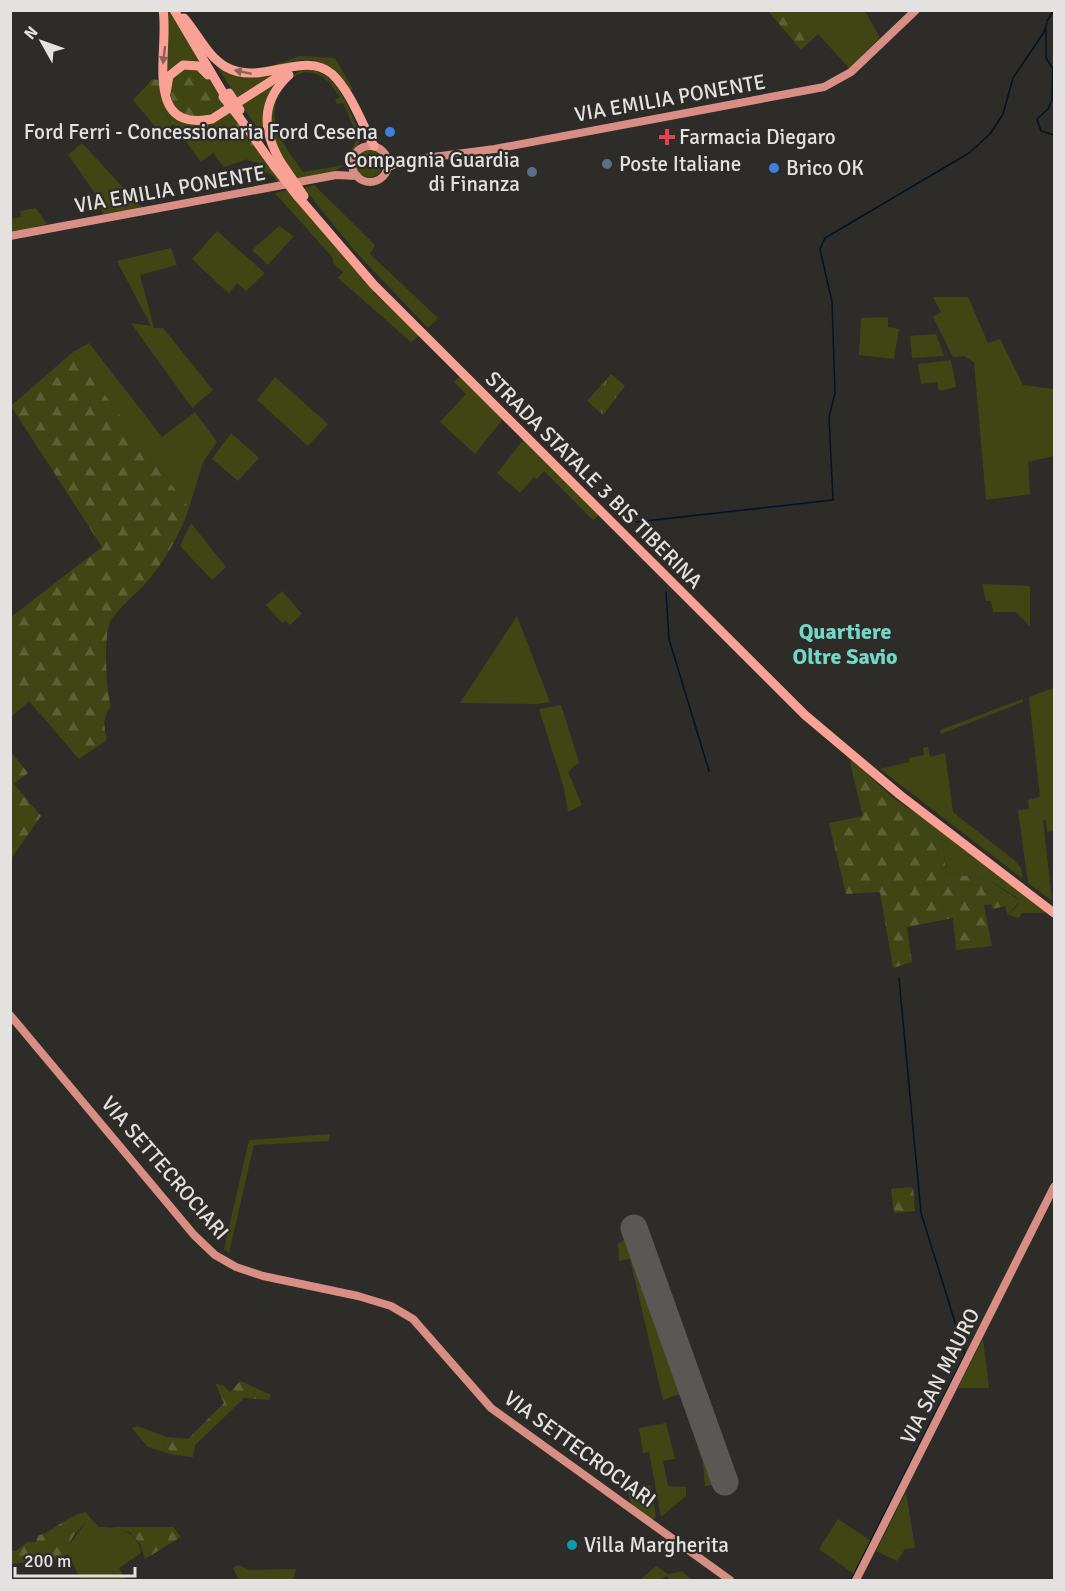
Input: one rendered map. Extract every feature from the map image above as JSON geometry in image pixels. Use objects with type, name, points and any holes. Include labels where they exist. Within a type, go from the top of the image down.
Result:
[{"type":"highway","points":[[163,10],[166,39],[161,76],[166,98],[178,114],[188,120],[200,122],[212,119],[279,76],[300,66]]},
{"type":"highway","points":[[174,10],[226,95],[277,163]]},
{"type":"highway","points":[[182,14],[226,95]]},
{"type":"highway","points":[[182,14],[215,59],[236,72],[264,74],[300,66],[322,68],[331,73],[339,82],[367,134],[369,146]]},
{"type":"highway","points":[[166,98],[169,76],[175,69],[190,64],[199,66],[226,95]]},
{"type":"highway","points":[[277,163],[266,131],[267,106],[277,87],[300,66]]},
{"type":"highway","name":"STRADA STATALE 3 BIS TIBERINA","points":[[277,163],[302,198],[378,282],[495,403],[809,712],[902,792],[1054,914]]},
{"type":"highway","name":"STRADA STATALE 3 BIS TIBERINA","points":[[1013,879],[1054,908]]},
{"type":"main road","name":"VIA EMILIA PONENTE","points":[[387,168],[402,161],[495,149],[824,87],[850,72],[916,10]]},
{"type":"main road","points":[[369,146],[386,156],[387,168],[384,174],[374,181],[365,181],[357,176],[352,165],[355,154],[369,146]]},
{"type":"main road","name":"VIA EMILIA PONENTE","points":[[386,156],[402,161]]},
{"type":"main road","name":"VIA EMILIA PONENTE","points":[[336,175],[352,165]]},
{"type":"main road","name":"VIA EMILIA PONENTE","points":[[10,236],[336,175],[357,176]]},
{"type":"main road","name":"VIA SETTECROCIARI","points":[[10,1015],[194,1235],[215,1255],[263,1276],[358,1296],[391,1306],[412,1318],[491,1408],[730,1581]]},
{"type":"main road","name":"VIA SAN MAURO","points":[[856,1581],[1054,1187]]},
{"type":"green space","points":[[165,11],[172,11],[205,68],[188,62],[173,67],[163,75]]},
{"type":"green space","points":[[768,11],[797,11],[818,34],[801,50]]},
{"type":"green space","points":[[797,11],[865,11],[880,38],[849,68]]},
{"type":"green space","points":[[210,56],[221,66],[279,72],[238,99]]},
{"type":"green space","points":[[300,56],[335,58],[353,89],[350,90],[332,69],[318,62],[300,60],[272,66]]},
{"type":"green space","points":[[191,67],[206,75],[227,106],[212,115],[199,117],[189,116],[175,107],[170,91],[176,71]]},
{"type":"green space","points":[[303,69],[315,71],[325,76],[341,93],[361,137],[351,158],[344,165],[320,176],[298,180],[272,140],[268,108],[286,80]],"holes":[[[305,72],[317,74],[333,87],[340,97],[335,100],[337,104],[343,103],[358,136],[344,165],[303,172],[276,127],[275,107],[278,96],[288,81]]]},
{"type":"green space","points":[[287,73],[266,104],[264,122],[267,142],[241,104]]},
{"type":"green space","points":[[152,79],[158,80],[163,102],[186,121],[231,112],[282,181],[278,182],[271,174],[260,170],[259,163],[246,160],[251,158],[251,148],[238,145],[238,137],[233,135],[233,130],[228,128],[226,122],[190,131],[179,124],[173,124],[156,101],[156,96],[148,90],[148,84]]},
{"type":"green space","points":[[148,84],[148,90],[156,96],[156,101],[171,122],[197,130],[226,122],[240,141],[251,148],[251,158],[224,167],[213,153],[201,162],[173,124],[162,135],[133,100]]},
{"type":"green space","points":[[82,143],[142,208],[103,214],[95,193],[68,155]]},
{"type":"green space","points":[[369,149],[379,153],[383,163],[379,173],[369,177],[359,173],[355,163],[359,153]]},
{"type":"green space","points":[[314,185],[375,245],[370,254],[438,318],[428,328],[353,249],[304,188]]},
{"type":"green space","points":[[288,190],[370,284],[374,293],[420,335],[411,342],[338,278],[343,272],[333,263],[333,258],[275,193]]},
{"type":"green space","points":[[36,208],[47,224],[11,233],[11,219],[21,217],[20,211]]},
{"type":"green space","points":[[279,226],[294,236],[268,265],[252,250]]},
{"type":"green space","points":[[217,231],[265,273],[246,291],[237,283],[229,294],[192,259]]},
{"type":"green space","points":[[171,248],[177,265],[140,275],[154,328],[163,328],[213,390],[192,408],[131,323],[151,326],[117,261]]},
{"type":"green space","points":[[933,297],[968,297],[988,343],[1000,339],[1023,385],[1054,389],[1054,456],[1028,462],[1030,494],[986,500],[974,362],[964,356],[953,357],[933,317],[941,312]]},
{"type":"green space","points":[[888,317],[888,327],[899,329],[894,359],[859,355],[861,318]]},
{"type":"green space","points":[[936,334],[944,356],[912,358],[910,336]]},
{"type":"green space","points":[[89,343],[162,437],[195,412],[217,442],[203,462],[189,508],[73,352]]},
{"type":"green space","points":[[73,352],[189,508],[171,548],[159,566],[111,620],[106,649],[111,706],[105,718],[107,740],[79,759],[29,701],[10,718],[11,617],[102,547],[11,406]]},
{"type":"green space","points":[[951,360],[956,387],[939,391],[937,382],[921,384],[918,364]]},
{"type":"green space","points":[[611,374],[625,386],[603,415],[587,401]]},
{"type":"green space","points":[[460,376],[503,419],[475,454],[440,422],[466,394],[454,382]]},
{"type":"green space","points":[[275,377],[328,424],[308,446],[257,400]]},
{"type":"green space","points":[[231,433],[259,458],[238,481],[212,459]]},
{"type":"green space","points":[[524,439],[599,515],[593,520],[544,471],[537,479],[534,477],[520,493],[497,473]]},
{"type":"green space","points":[[191,523],[226,567],[212,580],[180,546]]},
{"type":"green space","points":[[982,584],[1030,586],[1030,626],[1016,612],[993,612],[991,601],[986,601]]},
{"type":"green space","points":[[282,591],[302,614],[290,625],[286,621],[282,623],[266,605]]},
{"type":"green space","points":[[517,616],[550,702],[537,704],[460,703]]},
{"type":"green space","points":[[1054,688],[1054,831],[1047,832],[1046,820],[1043,820],[1052,901],[1028,883],[1018,810],[1029,809],[1028,800],[1040,797],[1029,697]]},
{"type":"green space","points":[[1023,699],[1023,702],[941,734],[940,730]]},
{"type":"green space","points":[[561,705],[579,762],[568,772],[582,805],[568,812],[564,788],[539,709]]},
{"type":"green space","points":[[928,747],[930,757],[945,753],[953,812],[1014,860],[1021,868],[1023,879],[880,769],[909,762],[909,758],[924,755],[923,748]]},
{"type":"green space","points":[[11,752],[28,773],[14,784],[41,816],[11,859]]},
{"type":"green space","points":[[852,760],[891,796],[918,813],[1046,910],[1044,913],[1022,913],[1019,918],[1008,915],[1019,904],[1016,897],[987,879],[946,873],[942,837],[880,793],[850,762]]},
{"type":"green space","points":[[850,762],[880,793],[942,837],[946,873],[987,879],[1020,901],[1008,915],[1005,906],[993,909],[991,904],[984,905],[992,946],[956,950],[953,918],[907,927],[912,962],[893,968],[880,892],[846,894],[829,823],[863,816]]},
{"type":"green space","points":[[330,1134],[329,1141],[254,1145],[229,1253],[224,1249],[249,1140]]},
{"type":"green space","points":[[913,1187],[915,1211],[894,1213],[891,1189]]},
{"type":"green space","points":[[631,1230],[720,1484],[705,1486],[703,1463],[680,1394],[663,1400],[630,1259],[619,1261],[618,1244],[626,1239],[626,1233]]},
{"type":"green space","points":[[983,1339],[989,1388],[958,1388]]},
{"type":"green space","points":[[240,1381],[271,1395],[269,1400],[244,1398],[195,1445],[193,1457],[174,1455],[164,1445],[167,1437],[188,1439],[224,1403],[215,1383],[224,1386],[230,1392]]},
{"type":"green space","points":[[666,1423],[675,1459],[663,1461],[668,1486],[686,1487],[686,1496],[661,1517],[649,1452],[643,1453],[639,1428]]},
{"type":"green space","points":[[137,1426],[167,1437],[164,1445],[174,1455],[148,1447],[132,1428]]},
{"type":"green space","points":[[650,1485],[656,1516],[652,1521],[631,1505],[628,1491]]},
{"type":"green space","points":[[906,1492],[915,1548],[905,1549],[897,1561],[876,1551]]},
{"type":"green space","points":[[86,1512],[90,1518],[74,1535],[65,1552],[54,1560],[11,1564],[11,1550],[16,1551],[27,1542],[36,1542],[38,1536],[73,1516]]},
{"type":"green space","points":[[90,1518],[99,1527],[120,1529],[136,1540],[141,1553],[119,1568],[126,1580],[81,1580],[68,1554],[54,1560]]},
{"type":"green space","points":[[838,1519],[871,1541],[854,1574],[819,1549]]},
{"type":"green space","points":[[111,1527],[173,1527],[181,1537],[145,1559],[140,1544],[130,1532]]},
{"type":"green space","points":[[238,1565],[250,1570],[296,1569],[293,1580],[239,1580],[233,1568]]},
{"type":"green space","points":[[656,1566],[668,1574],[682,1571],[691,1580],[671,1580],[666,1576],[661,1580],[640,1580]]},
{"type":"waterway","points":[[1047,21],[1054,10]]},
{"type":"waterway","points":[[636,522],[833,500],[829,417],[835,393],[832,302],[820,249],[825,238],[969,153],[990,134],[1003,114],[1013,78],[1044,32],[1047,23]]},
{"type":"waterway","points":[[1046,29],[1046,58],[1053,69],[1052,100],[1048,109],[1037,119],[1041,131],[1054,135]]},
{"type":"waterway","points":[[666,592],[669,639],[709,771]]},
{"type":"waterway","points":[[851,1580],[965,1354],[921,1213],[899,978]]},
{"type":"runway","points":[[634,1228],[725,1482]]},
{"type":"place","name":"Ford Ferri - Concessionaria Ford Cesena","points":[[390,132]]},
{"type":"place","name":"Farmacia Diegaro","points":[[667,137]]},
{"type":"place","name":"Poste Italiane","points":[[607,164]]},
{"type":"place","name":"Brico OK","points":[[774,168]]},
{"type":"place","name":"Compagnia Guardia di Finanza","points":[[532,172]]},
{"type":"place","name":"Villa Margherita","points":[[572,1545]]},
{"type":"district","name":"Quartiere Oltre Savio","points":[[845,644]]}]
